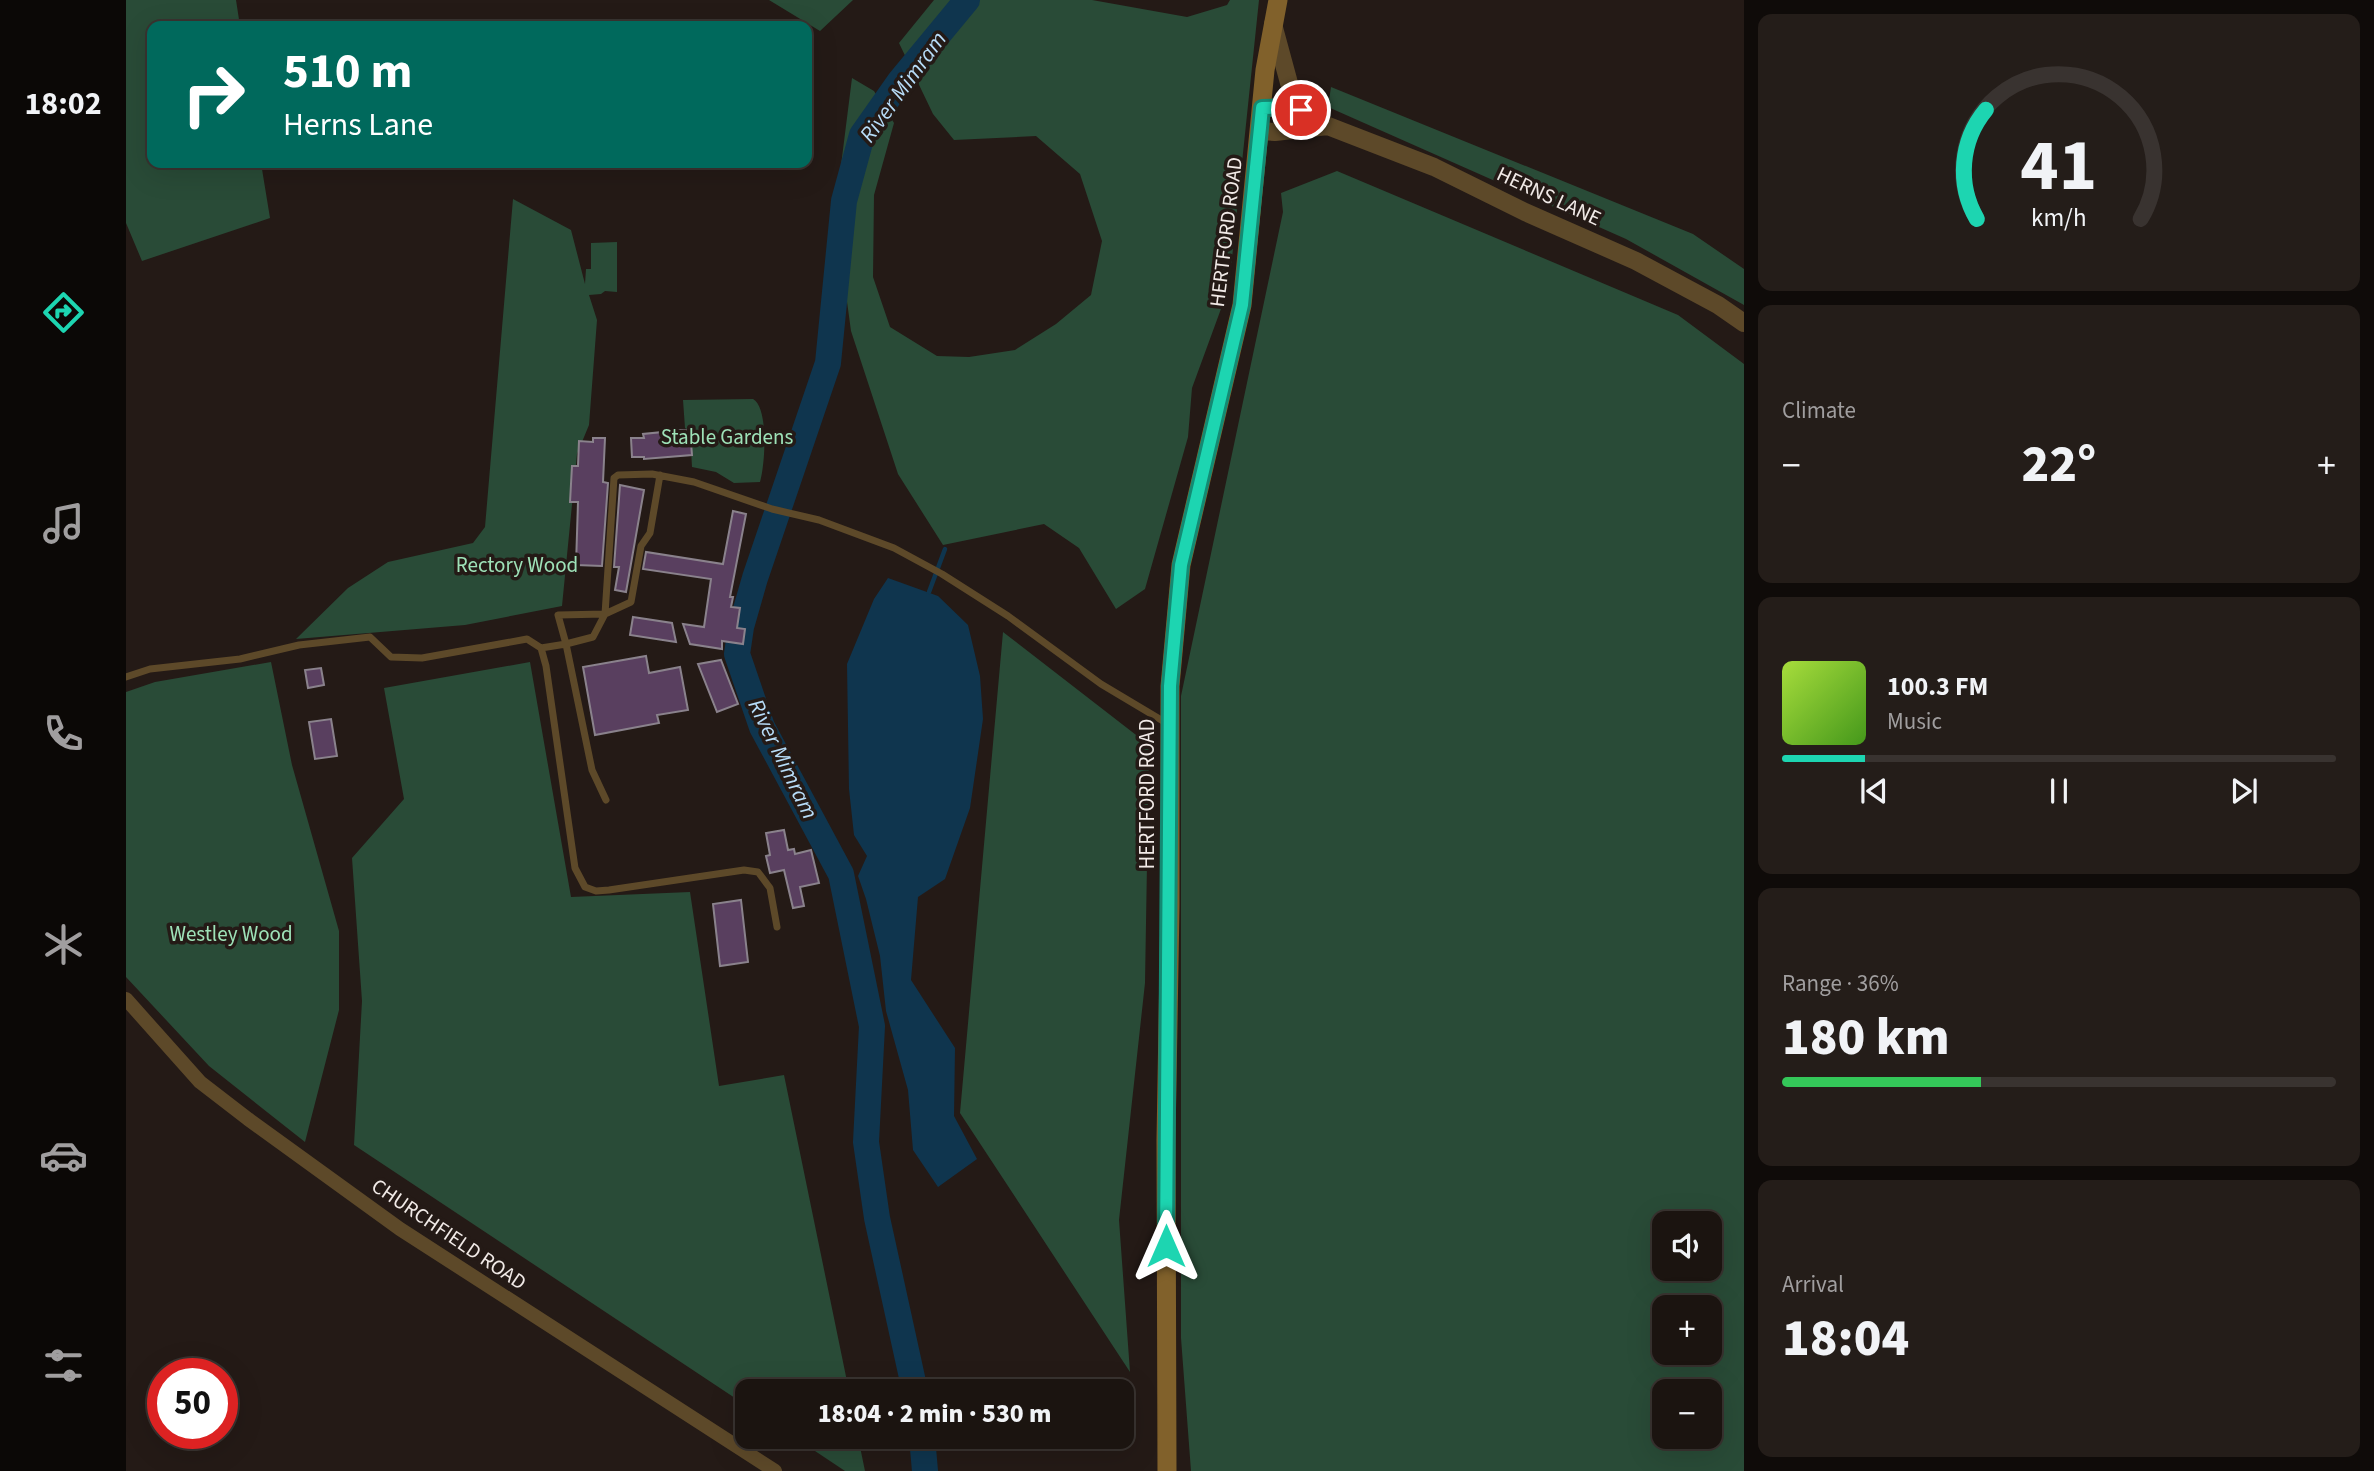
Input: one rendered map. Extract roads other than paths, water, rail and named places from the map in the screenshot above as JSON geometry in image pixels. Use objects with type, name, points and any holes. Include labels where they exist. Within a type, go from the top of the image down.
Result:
[{"type":"main road","name":"HERTFORD ROAD","points":[[1167,1471],[1169,724],[1181,565],[1242,305],[1262,108],[1278,0]]},
{"type":"street","points":[[1273,24],[1287,75],[1301,110]]},
{"type":"street","name":"HERNS LANE","points":[[1262,108],[1290,107],[1301,110],[1328,126],[1434,167],[1525,212],[1636,261],[1718,305],[1744,323]]},
{"type":"street","name":"HERNS LANE","points":[[1260,131],[1328,126]]},
{"type":"street","name":"CHURCHFIELD ROAD","points":[[126,999],[200,1082],[259,1127],[401,1229],[775,1471]]},
{"type":"lane","points":[[541,648],[593,636],[605,614],[614,478],[618,475],[660,475],[694,482],[787,514],[819,520],[894,548],[1008,616],[1101,684],[1169,724]]},
{"type":"lane","points":[[606,800],[592,770],[558,615],[605,614],[631,602],[641,546],[650,533],[660,475]]},
{"type":"lane","points":[[126,677],[150,668],[240,659],[299,646],[370,637],[391,657],[422,658],[527,639],[541,648],[546,666],[575,868],[585,887],[596,891],[609,891],[744,870],[758,872],[770,888],[777,927]]},
{"type":"water","points":[[888,578],[938,596],[968,625],[980,676],[983,719],[970,808],[945,879],[918,897],[911,980],[955,1048],[954,1116],[977,1159],[938,1187],[913,1150],[908,1090],[886,1011],[880,956],[858,876],[867,856],[854,835],[849,789],[847,664],[874,599]]},
{"type":"waterway","name":"River Mimram","points":[[912,1379],[877,1218],[866,1142],[872,1026],[841,874],[762,727],[737,654],[741,627],[755,578],[828,363],[844,201],[862,135],[900,81],[967,0]]},
{"type":"waterway","points":[[929,592],[945,549]]},
{"type":"waterway","name":"River Mimram","points":[[923,1449],[925,1471]]},
{"type":"park label","name":"Stable Gardens","points":[[727,437]]},
{"type":"park label","name":"Rectory Wood","points":[[517,565]]},
{"type":"park label","name":"Westley Wood","points":[[231,934]]}]
